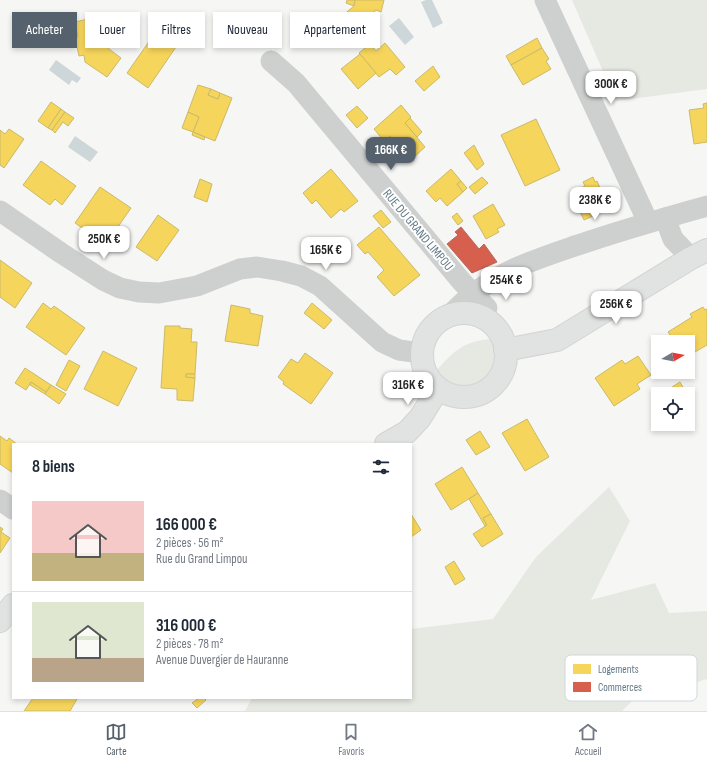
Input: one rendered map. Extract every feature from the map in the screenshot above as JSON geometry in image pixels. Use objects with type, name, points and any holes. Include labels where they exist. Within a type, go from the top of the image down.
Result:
[{"type":"main road","points":[[506,350],[557,340],[699,254]]},
{"type":"main road","points":[[463,312],[487,314],[502,338],[506,350],[505,364],[500,377],[491,388],[478,395],[465,397],[451,395],[438,389],[429,379],[423,366],[421,353],[424,340],[430,329],[440,320],[451,314],[463,312]]},
{"type":"main road","points":[[388,443],[407,432],[420,418],[438,389]]},
{"type":"main road","points":[[0,621],[12,606]]},
{"type":"street","points":[[545,0],[657,220],[673,239],[699,254]]},
{"type":"street","name":"RUE DU GRAND LIMPOU","points":[[271,61],[296,83],[457,276],[473,293],[487,314]]},
{"type":"street","points":[[451,314],[473,293],[500,275],[525,263],[657,220],[707,206]]},
{"type":"street","points":[[0,211],[103,280],[120,288],[139,292],[159,293],[197,286],[240,269],[257,267],[301,276],[320,286],[382,342],[399,350],[421,353]]},
{"type":"street","points":[[487,314],[487,302],[500,275]]},
{"type":"street","points":[[0,500],[12,508]]},
{"type":"shaded area","points":[[432,0],[443,23],[433,28],[421,2]]},
{"type":"shaded area","points":[[572,0],[707,0],[707,89],[616,101]]},
{"type":"shaded area","points":[[399,18],[414,37],[405,45],[389,26]]},
{"type":"shaded area","points":[[56,60],[81,78],[77,83],[72,80],[69,85],[49,70]]},
{"type":"shaded area","points":[[75,136],[98,152],[90,162],[68,147]]},
{"type":"shaded area","points":[[490,339],[496,352],[495,364],[490,374],[481,382],[470,386],[458,386],[447,381],[437,370],[454,352],[460,348],[473,342]]},
{"type":"shaded area","points":[[609,487],[630,521],[591,600],[655,583],[669,613],[707,611],[707,679],[697,682],[697,655],[565,655],[565,701],[634,701],[631,702],[622,711],[245,711],[251,699],[412,699],[412,629],[493,619],[536,557]]},
{"type":"building: Logements","points":[[347,0],[355,0],[354,6],[346,3]]},
{"type":"building: Logements","points":[[355,0],[384,0],[381,12],[376,10],[374,12],[347,12],[354,6]]},
{"type":"building: Logements","points":[[85,20],[85,48],[109,48],[121,58],[107,77],[85,62],[84,55],[79,56],[77,47],[77,22]]},
{"type":"building: Logements","points":[[537,38],[542,48],[511,65],[506,56]]},
{"type":"building: Logements","points":[[148,43],[148,48],[175,48],[148,88],[127,73]]},
{"type":"building: Logements","points":[[385,43],[405,67],[396,75],[390,69],[379,77],[359,53],[365,48],[373,48],[376,51]]},
{"type":"building: Logements","points":[[542,48],[549,59],[546,61],[551,69],[523,85],[511,65]]},
{"type":"building: Logements","points":[[360,54],[376,73],[358,89],[341,69]]},
{"type":"building: Logements","points":[[433,66],[440,77],[424,91],[415,81]]},
{"type":"building: Logements","points":[[198,85],[211,89],[208,95],[218,99],[220,93],[232,98],[215,141],[193,132],[199,117],[188,112]]},
{"type":"building: Logements","points":[[211,89],[220,93],[218,99],[208,95]]},
{"type":"building: Logements","points":[[51,102],[61,109],[48,128],[38,121]]},
{"type":"building: Logements","points":[[707,103],[707,142],[694,144],[689,110],[704,108],[703,104]]},
{"type":"building: Logements","points":[[401,105],[411,117],[405,123],[425,147],[411,160],[390,136],[384,141],[374,129]]},
{"type":"building: Logements","points":[[357,106],[368,118],[357,128],[346,115]]},
{"type":"building: Logements","points":[[61,109],[65,112],[52,130],[48,128]]},
{"type":"building: Logements","points":[[65,112],[74,118],[68,126],[63,122],[55,133],[52,130]]},
{"type":"building: Logements","points":[[188,112],[199,117],[193,132],[182,128]]},
{"type":"building: Logements","points":[[410,118],[422,132],[417,137],[405,123]]},
{"type":"building: Logements","points":[[536,119],[560,170],[525,186],[501,135]]},
{"type":"building: Logements","points":[[9,129],[24,139],[4,168],[0,165],[0,130],[5,134]]},
{"type":"building: Logements","points":[[193,132],[205,137],[204,140],[192,135]]},
{"type":"building: Logements","points":[[474,145],[484,164],[477,170],[464,153]]},
{"type":"building: Logements","points":[[41,161],[76,186],[62,205],[55,199],[50,205],[23,185]]},
{"type":"building: Logements","points":[[331,169],[358,201],[344,212],[341,209],[331,218],[316,200],[312,204],[303,193]]},
{"type":"building: Logements","points":[[451,169],[461,181],[457,184],[463,192],[447,206],[440,198],[436,202],[426,191]]},
{"type":"building: Logements","points":[[482,177],[488,183],[475,194],[469,187]]},
{"type":"building: Logements","points":[[593,177],[595,182],[597,181],[609,209],[584,220],[571,193],[585,186],[583,182]]},
{"type":"building: Logements","points":[[200,179],[212,184],[207,202],[194,197]]},
{"type":"building: Logements","points":[[461,181],[467,188],[463,192],[457,184]]},
{"type":"building: Logements","points":[[100,187],[131,208],[106,244],[75,223]]},
{"type":"building: Logements","points":[[493,204],[505,225],[497,229],[499,232],[486,239],[473,216]]},
{"type":"building: Logements","points":[[381,210],[391,222],[383,228],[373,216]]},
{"type":"building: Logements","points":[[457,213],[463,221],[458,225],[452,217]]},
{"type":"building: Logements","points":[[158,215],[179,230],[157,261],[136,247]]},
{"type":"building: Logements","points":[[379,227],[420,275],[394,296],[377,277],[384,270],[368,252],[365,254],[357,245]]},
{"type":"building: Logements","points":[[0,260],[32,283],[15,308],[0,297]]},
{"type":"building: Logements","points":[[43,303],[51,309],[54,306],[85,328],[66,355],[26,327]]},
{"type":"building: Logements","points":[[312,303],[332,320],[324,329],[304,313]]},
{"type":"building: Logements","points":[[231,305],[250,309],[250,313],[263,316],[258,346],[225,341]]},
{"type":"building: Logements","points":[[703,307],[705,310],[707,309],[707,345],[695,352],[695,335],[670,335],[668,332],[692,317],[690,314]]},
{"type":"building: Logements","points":[[165,326],[180,326],[180,328],[192,329],[191,342],[197,342],[195,374],[186,374],[186,377],[195,378],[193,401],[177,400],[177,389],[161,388]]},
{"type":"building: Logements","points":[[103,351],[137,368],[118,406],[84,389]]},
{"type":"building: Logements","points":[[305,353],[333,373],[311,404],[283,384],[284,382],[278,377],[291,359],[298,363]]},
{"type":"building: Logements","points":[[638,356],[651,375],[637,384],[640,389],[614,406],[595,378],[622,360],[625,364]]},
{"type":"building: Logements","points":[[69,360],[80,366],[66,391],[56,385]]},
{"type":"building: Logements","points":[[25,368],[51,385],[46,392],[31,382],[26,390],[15,383]]},
{"type":"building: Logements","points":[[186,374],[195,374],[195,378],[186,377]]},
{"type":"building: Logements","points":[[31,382],[46,392],[45,394],[30,385]]},
{"type":"building: Logements","points":[[680,382],[683,387],[672,387]]},
{"type":"building: Logements","points":[[51,385],[66,394],[59,404],[45,394]]},
{"type":"building: Logements","points":[[527,419],[549,457],[525,471],[502,433]]},
{"type":"building: Logements","points":[[480,431],[490,447],[476,455],[466,440]]},
{"type":"building: Logements","points":[[0,436],[7,441],[9,438],[16,443],[12,443],[12,472],[0,464]]},
{"type":"building: Logements","points":[[462,467],[478,493],[451,510],[435,484]]},
{"type":"building: Logements","points":[[478,493],[491,514],[483,518],[487,525],[485,526],[469,499]]},
{"type":"building: Logements","points":[[491,514],[503,534],[482,547],[473,534],[487,525],[483,518]]},
{"type":"building: Logements","points":[[412,516],[421,530],[412,536]]},
{"type":"building: Logements","points":[[0,527],[3,529],[1,532],[10,538],[0,553]]},
{"type":"building: Logements","points":[[454,561],[465,579],[455,585],[445,567]]},
{"type":"building: Logements","points":[[32,699],[77,699],[70,711],[24,711]]},
{"type":"building: Logements","points":[[198,699],[206,700],[197,708],[192,703]]},
{"type":"building: Commerces","points":[[461,227],[479,249],[484,244],[497,262],[472,273],[447,244],[458,235],[455,232]]}]
